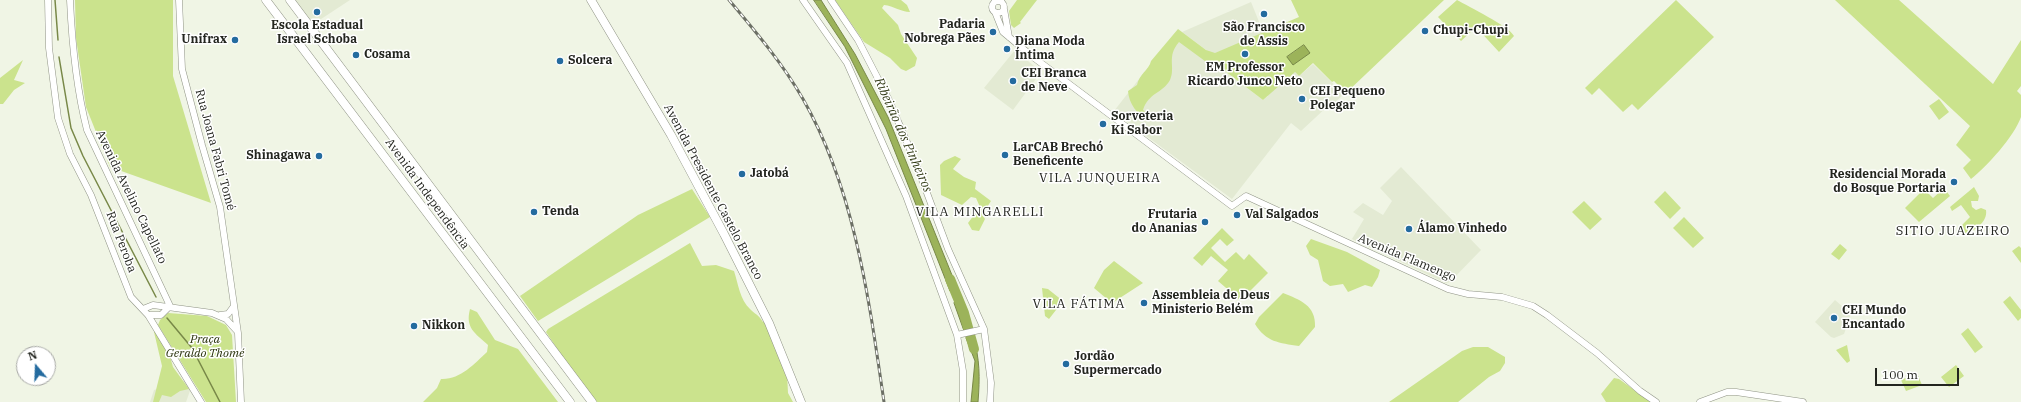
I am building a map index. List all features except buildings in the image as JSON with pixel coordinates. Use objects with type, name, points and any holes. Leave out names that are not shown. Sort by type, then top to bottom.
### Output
[{"type":"main road","name":"Avenida Independência","points":[[266,0],[570,402]]},
{"type":"main road","name":"Avenida Independência","points":[[290,0],[592,402]]},
{"type":"main road","name":"Avenida Presidente Castelo Branco","points":[[591,0],[671,135],[724,234],[769,323],[801,402]]},
{"type":"street","name":"Rua Peroba","points":[[48,0],[49,48],[58,118],[70,154],[92,195],[131,297],[143,309]]},
{"type":"street","name":"Avenida Avelino Capellato","points":[[70,0],[72,45],[82,111],[87,130],[170,306]]},
{"type":"street","name":"Rua Joana Fabri Tomé","points":[[180,0],[182,68],[202,144],[218,195],[238,332],[241,402]]},
{"type":"street","points":[[803,0],[839,50],[865,101],[906,196],[960,334],[963,371],[963,402]]},
{"type":"street","points":[[832,0],[858,40],[888,98],[915,161],[948,249],[984,329],[991,383],[990,402]]},
{"type":"street","points":[[1000,0],[1003,3],[1009,37],[1001,27],[992,3],[996,1],[1000,0]]},
{"type":"street","points":[[996,12],[999,13],[1004,9]]},
{"type":"street","name":"Avenida Flamengo","points":[[1009,37],[1141,140],[1232,206],[1246,196],[1448,289],[1468,294],[1502,297],[1533,306],[1597,353],[1640,391],[1656,402]]},
{"type":"street","points":[[201,402],[143,309],[153,305],[170,306],[220,315],[228,314],[234,306]]},
{"type":"street","points":[[148,315],[161,315],[170,306]]},
{"type":"street","points":[[220,315],[234,326],[238,332]]},
{"type":"street","points":[[960,334],[976,329],[984,329]]},
{"type":"street","points":[[1700,402],[1727,392],[1803,402]]},
{"type":"shaded area","name":"Escola Estadual Israel Schoba","points":[[295,0],[350,0],[312,25]]},
{"type":"shaded area","points":[[814,0],[821,0],[855,54],[888,117],[958,290],[950,291],[886,129],[845,47]]},
{"type":"shaded area","points":[[1251,2],[1264,34],[1259,37],[1299,76],[1313,64],[1344,94],[1331,106],[1329,105],[1301,131],[1291,123],[1232,199],[1114,111],[1175,33],[1263,100],[1268,96],[1182,32]]},
{"type":"shaded area","points":[[1304,45],[1310,53],[1293,65],[1287,57]]},
{"type":"shaded area","name":"CEI Branca de Neve","points":[[1015,50],[1041,72],[1013,110],[984,88]]},
{"type":"shaded area","name":"Álamo Vinhedo","points":[[1401,167],[1481,250],[1450,282],[1446,283],[1352,239],[1364,219],[1353,212],[1363,203],[1383,215],[1392,201],[1380,188]]},
{"type":"shaded area","name":"CEI Mundo Encantado","points":[[1835,300],[1851,314],[1844,334],[1834,338],[1815,322]]},
{"type":"shaded area","points":[[962,302],[972,328],[964,331],[954,303]]},
{"type":"shaded area","points":[[973,335],[979,368],[978,402],[971,402],[975,361],[966,338]]},
{"type":"shaded area","points":[[185,380],[191,388],[186,402],[150,402],[154,390]]},
{"type":"green space","points":[[75,0],[173,0],[173,76],[211,203],[110,167],[86,107],[76,38]]},
{"type":"green space","points":[[835,0],[901,0],[907,5],[910,12],[884,5],[882,8],[898,25],[901,34],[917,58],[915,66],[906,71],[901,69],[890,58],[864,42]]},
{"type":"green space","points":[[1017,0],[1037,0],[1020,22],[1021,23],[1014,28],[1011,25],[1009,11]]},
{"type":"green space","points":[[1291,0],[1444,0],[1346,93],[1334,81],[1332,82],[1313,63],[1299,76],[1295,72],[1263,100],[1217,65],[1209,64],[1179,42],[1173,52],[1172,75],[1170,80],[1167,85],[1152,96],[1143,110],[1151,117],[1148,121],[1134,108],[1128,91],[1137,85],[1151,61],[1178,29],[1206,50],[1215,53],[1299,17]]},
{"type":"green space","points":[[1457,0],[1505,27],[1514,36],[1499,52],[1476,27],[1461,41],[1438,17]]},
{"type":"green space","points":[[1676,0],[1714,37],[1638,110],[1632,104],[1623,112],[1599,88],[1592,95],[1585,88]]},
{"type":"green space","points":[[1835,0],[1899,0],[1993,84],[2021,40],[2021,86],[2017,91],[2021,95],[2021,117],[1999,151],[1985,167],[1971,179],[1963,168],[1971,160],[1956,145],[1970,126]]},
{"type":"green space","points":[[23,60],[14,80],[25,83],[14,90],[3,104],[0,104],[0,78]]},
{"type":"green space","points":[[1939,99],[1949,112],[1939,120],[1929,106]]},
{"type":"green space","points":[[955,156],[961,159],[953,169],[964,177],[976,182],[975,189],[991,201],[982,215],[985,219],[979,231],[972,230],[968,223],[980,207],[976,198],[971,197],[962,205],[941,195],[940,165],[944,161]]},
{"type":"green space","points":[[1974,187],[1979,196],[1978,201],[1971,201],[1972,207],[1976,210],[1981,208],[1986,210],[1985,219],[1976,229],[1963,234],[1960,227],[1970,217],[1961,205],[1952,211],[1950,207]]},
{"type":"green space","points":[[1944,188],[1950,196],[1919,222],[1905,208],[1924,189],[1933,198]]},
{"type":"green space","points":[[692,189],[710,217],[538,321],[520,296],[638,215]]},
{"type":"green space","points":[[1665,191],[1681,208],[1670,219],[1654,202]]},
{"type":"green space","points":[[1584,201],[1602,219],[1590,230],[1572,212]]},
{"type":"green space","points":[[1684,217],[1704,238],[1693,248],[1673,228]]},
{"type":"green space","points":[[1222,228],[1234,240],[1227,246],[1220,239],[1211,248],[1225,262],[1236,252],[1244,260],[1249,254],[1268,273],[1240,300],[1218,281],[1228,270],[1211,256],[1202,266],[1193,258]]},
{"type":"green space","points":[[1311,239],[1347,252],[1380,270],[1372,287],[1365,285],[1348,292],[1343,284],[1330,286],[1323,281],[1318,260],[1310,255],[1306,246]]},
{"type":"green space","points":[[690,243],[702,266],[716,265],[734,271],[744,301],[763,322],[766,322],[787,373],[788,393],[793,402],[597,402],[570,368],[546,332],[548,329]]},
{"type":"green space","points":[[1840,244],[1847,250],[1839,260],[1831,254]]},
{"type":"green space","points":[[2019,246],[2021,248],[2021,263],[2012,251]]},
{"type":"green space","points":[[1114,261],[1143,283],[1109,305],[1107,299],[1094,288],[1104,270]]},
{"type":"green space","points":[[1042,288],[1048,289],[1063,301],[1049,319],[1045,316]]},
{"type":"green space","points":[[1283,293],[1306,304],[1313,313],[1315,327],[1299,346],[1274,341],[1268,338],[1255,324],[1259,317]]},
{"type":"green space","points":[[2010,296],[2021,310],[2021,318],[2018,321],[2003,302]]},
{"type":"green space","points":[[470,309],[477,312],[495,340],[518,349],[558,402],[423,402],[437,388],[441,379],[448,379],[460,374],[472,366],[487,352],[488,345],[472,330],[470,326]]},
{"type":"green space","name":"Praça Geraldo Thomé","points":[[168,313],[207,316],[226,325],[232,335],[236,402],[206,402],[158,325],[160,320]]},
{"type":"green space","points":[[1968,328],[1983,347],[1975,353],[1961,334]]},
{"type":"green space","points":[[156,330],[169,353],[173,367],[189,389],[180,391],[171,397],[162,395],[159,402],[153,402],[162,366],[154,332]]},
{"type":"green space","points":[[1847,345],[1850,361],[1847,363],[1836,350]]},
{"type":"green space","points":[[1473,347],[1488,347],[1505,357],[1505,363],[1500,371],[1489,377],[1458,402],[1389,402],[1462,351]]},
{"type":"green space","points":[[1956,365],[1964,376],[1949,387],[1941,377]]},
{"type":"green space","points":[[1917,373],[1922,385],[1906,391],[1901,380]]},
{"type":"green space","points":[[1614,378],[1619,379],[1651,402],[1606,402],[1601,394]]},
{"type":"waterway","points":[[55,0],[58,40]]},
{"type":"waterway","points":[[59,57],[71,128],[83,156],[156,297]]},
{"type":"waterway","name":"Ribeirão dos Pinheiros","points":[[950,279],[964,313],[974,349]]},
{"type":"waterway","points":[[167,318],[192,348],[220,402]]},
{"type":"railway","points":[[729,0],[769,48],[787,73],[803,99],[821,134],[835,170],[848,208],[857,246],[872,324],[884,402]]},
{"type":"place","name":"Escola Estadual Israel Schoba","points":[[317,12]]},
{"type":"place","name":"São Francisco de Assis","points":[[1264,14]]},
{"type":"place","name":"Chupi-Chupi","points":[[1425,31]]},
{"type":"place","name":"Padaria Nobrega Pães","points":[[993,32]]},
{"type":"place","name":"Unifrax","points":[[235,40]]},
{"type":"place","name":"Diana Moda Íntima","points":[[1007,49]]},
{"type":"place","name":"EM Professor Ricardo Junco Neto","points":[[1245,54]]},
{"type":"place","name":"Cosama","points":[[356,55]]},
{"type":"place","name":"Solcera","points":[[560,61]]},
{"type":"place","name":"CEI Branca de Neve","points":[[1013,81]]},
{"type":"place","name":"CEI Pequeno Polegar","points":[[1302,99]]},
{"type":"place","name":"Sorveteria Ki Sabor","points":[[1103,124]]},
{"type":"place","name":"LarCAB Brechó Beneficente","points":[[1005,155]]},
{"type":"place","name":"Shinagawa","points":[[319,156]]},
{"type":"place","name":"Jatobá","points":[[742,174]]},
{"type":"place","name":"Residencial Morada do Bosque Portaria","points":[[1954,182]]},
{"type":"place","name":"Tenda","points":[[534,212]]},
{"type":"place","name":"Val Salgados","points":[[1237,215]]},
{"type":"place","name":"Frutaria do Ananias","points":[[1205,222]]},
{"type":"place","name":"Álamo Vinhedo","points":[[1409,229]]},
{"type":"place","name":"Assembleia de Deus Ministerio Belém","points":[[1144,303]]},
{"type":"place","name":"CEI Mundo Encantado","points":[[1834,318]]},
{"type":"place","name":"Nikkon","points":[[414,326]]},
{"type":"place","name":"Jordão Supermercado","points":[[1066,364]]},
{"type":"district","name":"VILA JUNQUEIRA","points":[[1100,178]]},
{"type":"district","name":"VILA MINGARELLI","points":[[980,212]]},
{"type":"district","name":"SITIO JUAZEIRO","points":[[1953,231]]},
{"type":"district","name":"VILA FÁTIMA","points":[[1079,304]]}]
